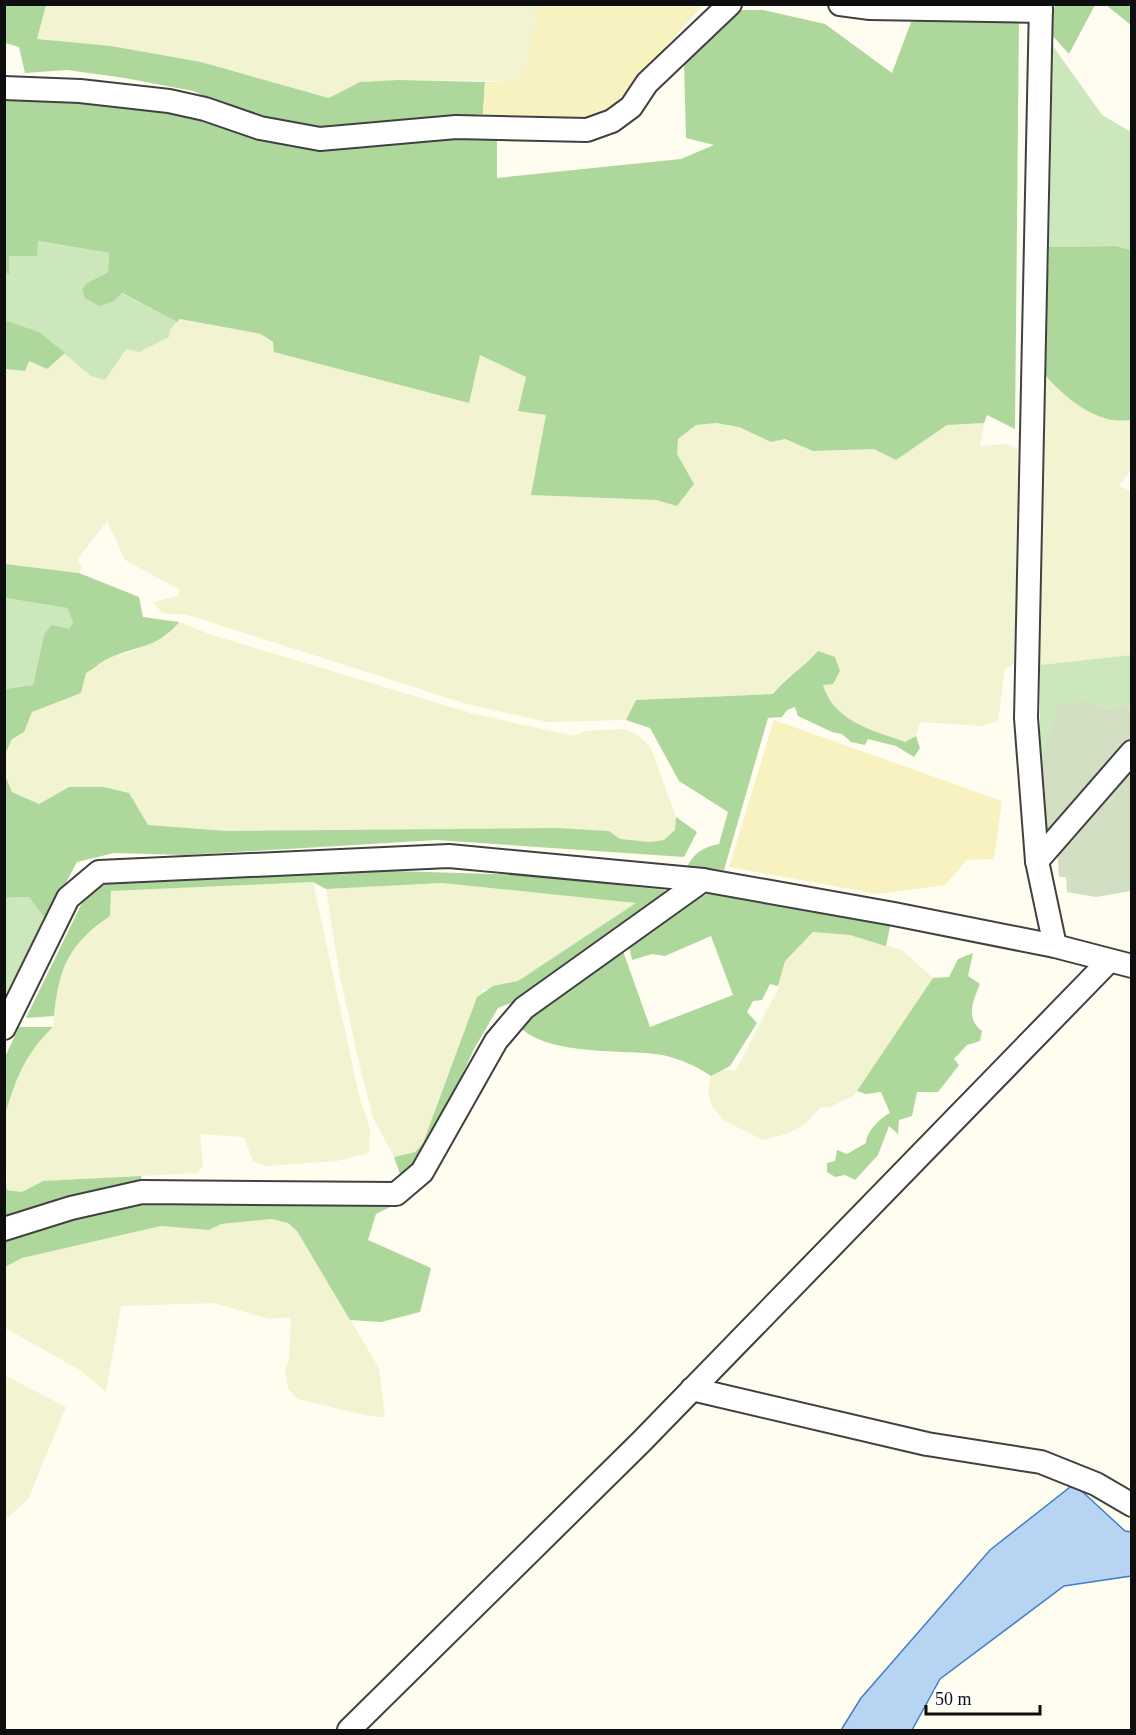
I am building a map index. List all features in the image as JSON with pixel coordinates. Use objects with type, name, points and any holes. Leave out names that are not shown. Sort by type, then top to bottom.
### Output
[{"type":"street","points":[[4,88],[80,90],[169,101],[205,109],[260,128],[320,139],[456,127],[587,130],[612,121],[631,107],[647,82],[730,4]]},
{"type":"street","points":[[840,4],[870,8],[1041,8],[1026,718],[1037,861],[1056,946]]},
{"type":"street","points":[[1037,861],[1131,752]]},
{"type":"street","points":[[4,1028],[68,898],[99,872],[449,856],[703,880],[1056,946],[1131,966]]},
{"type":"street","points":[[4,1229],[71,1208],[142,1192],[396,1194],[422,1173],[496,1041],[524,1008],[703,880]]},
{"type":"street","points":[[349,1731],[692,1389],[1109,961]]},
{"type":"street","points":[[692,1389],[927,1444],[1041,1462],[1095,1484],[1131,1505]]},
{"type":"green space","points":[[6,5],[46,5],[37,39],[111,46],[201,62],[329,98],[360,82],[398,80],[485,82],[483,114],[316,130],[244,113],[193,91],[67,70],[25,73],[19,47],[5,43]]},
{"type":"green space","points":[[46,5],[538,5],[526,68],[516,81],[360,82],[330,98],[201,62],[111,46],[37,39]]},
{"type":"green space","points":[[1056,5],[1095,5],[1069,54],[1051,34],[1051,14]]},
{"type":"green space","points":[[1106,5],[1131,7],[1131,25]]},
{"type":"green space","points":[[736,10],[763,10],[825,24],[892,73],[911,22],[931,14],[1019,16],[1015,429],[987,415],[984,423],[947,425],[896,460],[874,449],[813,451],[785,439],[771,442],[739,427],[716,423],[696,425],[678,439],[677,454],[694,484],[677,506],[656,500],[531,495],[546,415],[518,411],[526,377],[480,355],[469,403],[274,352],[273,342],[261,334],[180,319],[177,322],[122,293],[114,301],[99,306],[85,298],[82,289],[87,283],[108,272],[109,253],[38,241],[37,256],[9,256],[9,274],[5,272],[4,94],[80,96],[199,116],[248,132],[497,132],[497,178],[681,159],[714,145],[686,138],[684,62]]},
{"type":"green space","points":[[1053,46],[1102,115],[1131,132],[1132,250],[1116,246],[1049,247]]},
{"type":"green space","points":[[37,241],[109,253],[108,272],[87,283],[82,289],[121,293],[177,322],[170,329],[169,337],[139,352],[126,349],[105,380],[91,376],[39,332],[5,320],[5,272],[9,273],[8,256]]},
{"type":"green space","points":[[1116,246],[1131,250],[1131,420],[1119,421],[1106,419],[1083,408],[1072,401],[1044,374],[1049,247]]},
{"type":"green space","points":[[179,319],[261,334],[273,342],[469,403],[480,355],[526,377],[518,411],[546,415],[532,495],[656,500],[677,506],[694,484],[677,454],[678,439],[695,425],[716,423],[739,427],[771,442],[784,439],[813,451],[874,449],[896,460],[947,425],[984,423],[980,446],[1006,444],[1018,449],[1016,579],[1022,660],[1005,669],[998,721],[982,726],[920,722],[916,736],[905,743],[847,720],[826,696],[823,685],[804,668],[784,680],[773,694],[636,700],[626,720],[547,722],[467,704],[188,615],[162,613],[153,602],[178,596],[180,590],[125,560],[107,521],[77,560],[82,568],[79,573],[5,564],[5,369],[24,371],[28,361],[47,369],[65,353],[91,376],[126,349],[139,352]]},
{"type":"green space","points":[[5,320],[39,332],[65,353],[47,369],[29,361],[25,371],[5,369]]},
{"type":"green space","points":[[1044,374],[1058,390],[1120,422],[1131,420],[1131,470],[1119,486],[1131,491],[1132,655],[1040,665],[1034,632]]},
{"type":"green space","points":[[5,564],[79,573],[139,597],[143,617],[179,622],[157,641],[110,657],[86,673],[81,693],[32,712],[24,732],[12,739],[5,754],[5,689],[33,685],[44,635],[52,625],[69,629],[73,622],[67,608],[5,598]]},
{"type":"green space","points":[[5,598],[67,608],[73,622],[69,629],[44,635],[33,685],[5,689]]},
{"type":"green space","points":[[179,622],[209,634],[470,713],[574,736],[584,731],[624,729],[636,734],[650,746],[676,817],[675,830],[664,840],[651,842],[620,839],[609,831],[227,831],[148,825],[129,793],[69,787],[39,804],[12,792],[5,772],[5,754],[12,739],[24,732],[32,712],[81,693],[86,673],[113,656],[131,652],[167,636]]},
{"type":"green space","points":[[818,651],[835,657],[840,671],[833,684],[823,685],[828,698],[836,708],[856,723],[905,742],[916,736],[920,748],[914,757],[896,746],[868,739],[865,745],[851,742],[842,734],[832,732],[798,716],[795,707],[787,710],[782,717],[768,718],[724,870],[687,867],[700,851],[719,844],[728,812],[679,781],[650,728],[626,720],[636,700],[773,694]]},
{"type":"green space","points":[[1131,655],[1131,713],[1126,703],[1108,709],[1085,700],[1040,769],[1040,665]]},
{"type":"green space","points":[[1085,700],[1108,709],[1126,703],[1131,713],[1131,743],[1044,838],[1040,769],[1058,706]]},
{"type":"green space","points":[[1131,761],[1131,891],[1096,897],[1067,892],[1066,877],[1059,877],[1057,849]]},
{"type":"green space","points":[[4,772],[12,792],[39,804],[69,787],[104,787],[129,793],[148,825],[227,831],[556,828],[609,831],[620,839],[651,842],[664,840],[675,830],[676,817],[697,832],[684,857],[437,840],[186,855],[114,853],[77,862],[46,920],[29,897],[5,898]]},
{"type":"green space","points":[[326,869],[527,875],[664,890],[669,899],[526,997],[498,1008],[474,1049],[426,1155],[401,1177],[394,1157],[415,1152],[423,1143],[477,997],[493,986],[518,981],[636,903],[442,883],[326,889],[313,882],[111,891],[110,916],[85,937],[68,958],[59,984],[54,1016],[26,1018],[81,905],[97,887],[110,881]]},
{"type":"green space","points":[[313,882],[359,1096],[370,1129],[369,1153],[337,1161],[266,1166],[253,1162],[244,1137],[200,1134],[203,1166],[197,1173],[43,1181],[22,1192],[7,1190],[4,1114],[18,1070],[37,1042],[53,1027],[57,987],[66,964],[77,943],[110,916],[111,891]]},
{"type":"green space","points":[[442,883],[637,903],[518,981],[483,990],[477,997],[423,1143],[415,1152],[394,1157],[373,1117],[360,1067],[340,977],[326,889]]},
{"type":"green space","points":[[711,893],[781,902],[891,922],[886,946],[850,935],[813,932],[785,961],[778,986],[770,984],[762,1000],[753,1001],[747,1012],[757,1023],[730,1066],[711,1076],[685,1062],[664,1055],[583,1049],[545,1042],[530,1035],[518,1025],[623,951],[650,1027],[733,995],[711,936],[665,956],[652,954],[632,960],[628,941],[693,899]]},
{"type":"green space","points":[[29,897],[46,920],[5,1000],[5,898]]},
{"type":"green space","points":[[813,932],[850,935],[902,950],[933,978],[867,1079],[853,1096],[830,1107],[820,1108],[804,1125],[786,1134],[763,1140],[725,1121],[712,1107],[708,1090],[711,1076],[721,1070],[736,1070],[777,991],[785,961]]},
{"type":"green space","points":[[973,953],[968,976],[980,984],[972,1015],[982,1031],[980,1041],[967,1045],[954,1059],[959,1065],[938,1092],[917,1092],[912,1116],[899,1120],[898,1134],[889,1126],[878,1155],[855,1180],[845,1175],[835,1177],[827,1172],[827,1163],[835,1161],[837,1150],[847,1154],[866,1143],[868,1134],[874,1126],[890,1113],[881,1092],[866,1094],[857,1091],[933,978],[949,977],[958,959]]},
{"type":"green space","points":[[19,1027],[53,1027],[28,1057],[13,1089],[5,1114],[5,1057]]},
{"type":"green space","points":[[4,1168],[7,1190],[22,1192],[43,1181],[141,1176],[143,1185],[5,1229]]},
{"type":"green space","points":[[139,1199],[385,1199],[390,1207],[376,1214],[368,1240],[431,1268],[420,1312],[381,1322],[350,1320],[297,1231],[288,1223],[272,1219],[221,1224],[209,1230],[161,1226],[22,1258],[5,1267],[5,1236]]},
{"type":"green space","points":[[272,1219],[288,1223],[297,1231],[379,1368],[385,1417],[369,1416],[298,1399],[288,1389],[285,1371],[289,1360],[291,1317],[269,1319],[215,1303],[121,1306],[106,1392],[80,1370],[5,1328],[5,1267],[22,1258],[161,1226],[209,1230],[221,1224]]},
{"type":"green space","points":[[4,1375],[66,1407],[28,1499],[5,1520]]},
{"type":"sand","points":[[538,5],[703,5],[610,109],[580,121],[483,114],[485,82],[516,81],[526,68]]},
{"type":"sand","points":[[774,720],[1002,801],[994,859],[967,860],[945,885],[878,894],[729,867]]},
{"type":"water","points":[[1074,1484],[1125,1531],[1131,1532],[1131,1576],[1064,1586],[940,1679],[912,1730],[841,1730],[861,1698],[990,1550]]}]
